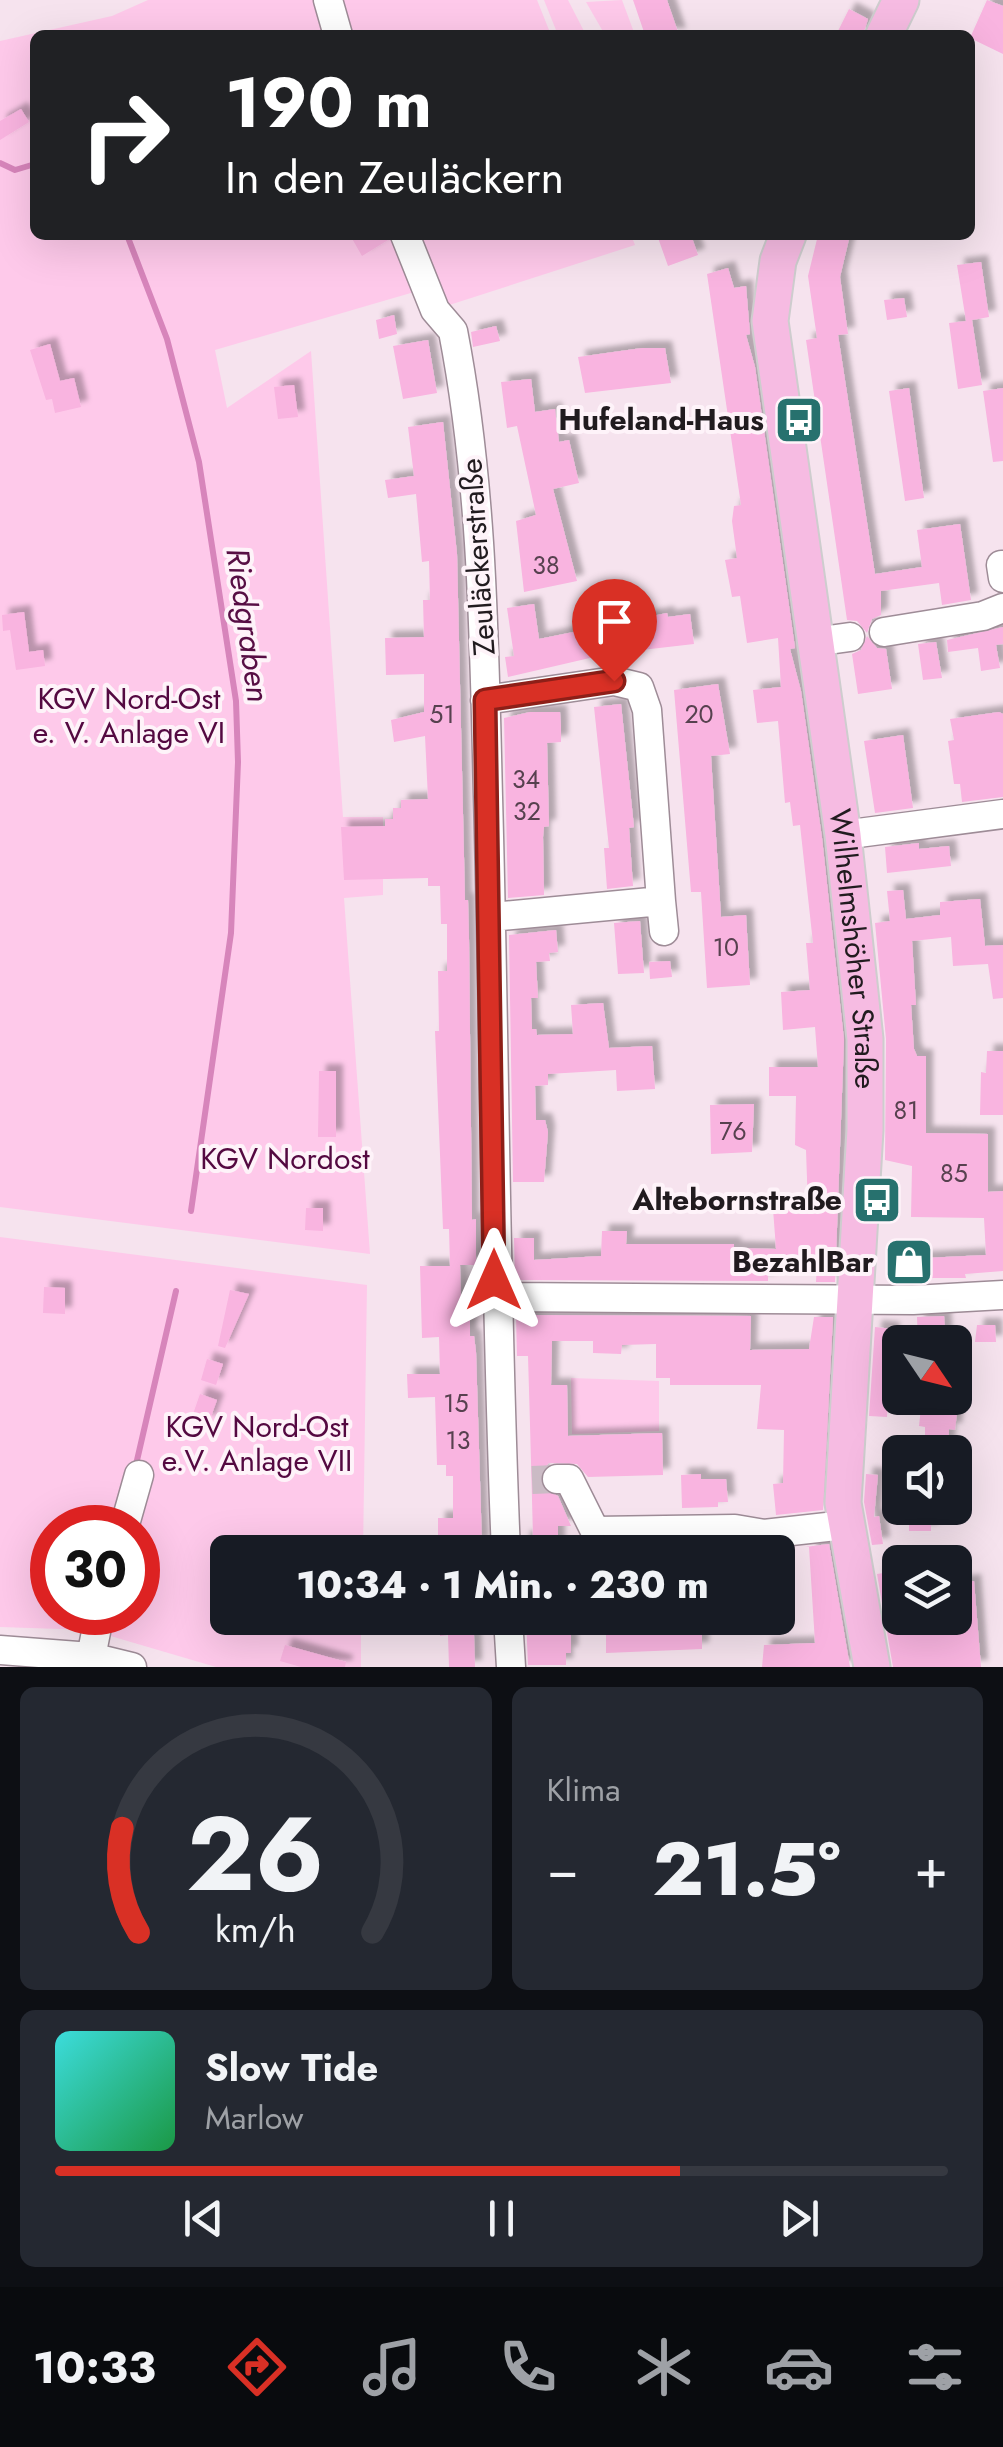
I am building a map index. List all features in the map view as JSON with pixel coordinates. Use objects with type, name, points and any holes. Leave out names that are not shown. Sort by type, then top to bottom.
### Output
[{"type":"main road","points":[[886,30],[901,0]]},
{"type":"main road","name":"Wilhelmshöher Straße","points":[[786,240],[778,261],[770,321],[843,835],[865,1039],[856,1298],[843,1478],[845,1525],[872,1667]]},
{"type":"street","points":[[328,0],[337,30]]},
{"type":"street","name":"Zeuläckerstraße","points":[[407,240],[435,310],[453,331],[481,536],[492,916],[495,1297],[505,1535]]},
{"type":"street","points":[[884,632],[982,616],[1003,608]]},
{"type":"street","points":[[814,642],[850,637]]},
{"type":"street","points":[[485,700],[614,681],[639,686],[646,710],[664,932]]},
{"type":"street","points":[[843,835],[1003,814]]},
{"type":"street","points":[[492,916],[661,901]]},
{"type":"street","points":[[495,1297],[856,1298],[1003,1294]]},
{"type":"street","points":[[131,1505],[139,1475]]},
{"type":"street","points":[[503,1481],[569,1479],[596,1531],[735,1529],[764,1534],[845,1525]]},
{"type":"street","points":[[91,1657],[95,1635]]},
{"type":"street","points":[[509,1635],[510,1667]]},
{"type":"street","points":[[0,1650],[91,1657],[132,1667]]},
{"type":"green space","name":"KGV Nord-Ost e. V. Anlage VI","points":[[148,0],[313,0],[323,30],[49,30],[112,16]]},
{"type":"green space","points":[[339,0],[537,0],[549,30],[347,30]]},
{"type":"green space","points":[[544,0],[568,0],[583,30],[556,30]]},
{"type":"green space","points":[[622,0],[633,30],[602,30],[586,2]]},
{"type":"green space","name":"KGV Nord-Ost e. V. Anlage VI","points":[[30,34],[30,240],[402,240],[421,290],[215,350],[227,408],[311,351],[343,817],[383,817],[383,895],[344,898],[370,1254],[0,1207],[0,41]]},
{"type":"green space","points":[[414,240],[633,240],[635,245],[440,308]]},
{"type":"green space","name":"KGV Nord-Ost e.V. Anlage VII","points":[[0,1237],[367,1285],[363,1535],[210,1535],[210,1635],[361,1635],[361,1667],[216,1667],[107,1635],[160,1635],[160,1505],[30,1505],[30,1628],[0,1627]]},
{"type":"green space","points":[[571,1378],[659,1381],[659,1431],[572,1434]]},
{"type":"building","points":[[633,0],[667,0],[677,30],[643,30]]},
{"type":"building","points":[[987,0],[1003,6],[1003,54],[975,40],[974,30]]},
{"type":"building","points":[[849,9],[868,19],[865,30],[838,30]]},
{"type":"building","points":[[21,109],[29,122],[0,140],[0,121]]},
{"type":"building","points":[[353,240],[388,240],[362,256]]},
{"type":"building","points":[[659,240],[693,240],[698,255],[668,266]]},
{"type":"building","points":[[817,240],[849,240],[840,277],[848,334],[838,335],[875,574],[922,567],[917,530],[960,524],[971,600],[942,605],[939,583],[881,591],[881,615],[872,619],[867,633],[857,621],[847,620],[806,340],[817,338],[808,276]]},
{"type":"building","points":[[981,262],[989,317],[972,320],[982,385],[958,389],[949,323],[966,321],[957,265]]},
{"type":"building","points":[[728,268],[734,288],[746,286],[750,334],[746,335],[755,367],[795,648],[790,649],[801,691],[822,838],[844,1040],[835,1282],[816,1282],[817,1264],[768,1264],[768,1281],[515,1280],[514,1238],[534,1238],[534,1260],[601,1256],[602,1231],[627,1231],[626,1244],[734,1244],[734,1248],[776,1249],[773,1209],[808,1208],[806,1150],[795,1145],[796,1096],[769,1096],[769,1067],[818,1067],[815,1027],[783,1030],[781,992],[810,990],[806,943],[813,943],[800,825],[793,826],[790,802],[785,803],[778,721],[757,723],[753,690],[781,687],[778,638],[747,643],[740,596],[732,597],[725,560],[737,558],[732,521],[734,506],[741,505],[707,274]]},
{"type":"building","points":[[904,298],[907,317],[887,320],[884,300]]},
{"type":"building","points":[[394,315],[397,334],[379,339],[376,320]]},
{"type":"building","points":[[496,326],[500,341],[473,347],[471,332]]},
{"type":"building","points":[[428,340],[437,393],[403,399],[393,346]]},
{"type":"building","points":[[50,344],[60,381],[74,378],[81,407],[55,413],[52,399],[46,400],[30,350]]},
{"type":"building","points":[[665,348],[671,383],[585,393],[578,357]]},
{"type":"building","points":[[531,379],[535,412],[555,409],[559,442],[569,440],[579,483],[553,489],[577,581],[524,592],[516,521],[536,515],[517,426],[507,428],[501,382]]},
{"type":"building","points":[[294,385],[298,417],[278,419],[274,387]]},
{"type":"building","points":[[909,388],[924,498],[905,501],[889,391]]},
{"type":"building","points":[[1003,388],[1003,461],[993,462],[983,391]]},
{"type":"building","points":[[443,422],[457,554],[469,939],[472,1220],[476,1219],[476,1265],[460,1265],[461,1303],[466,1303],[470,1312],[470,1336],[474,1336],[476,1352],[482,1535],[438,1535],[438,1518],[453,1518],[453,1476],[446,1476],[446,1465],[437,1465],[435,1397],[408,1398],[407,1374],[440,1374],[439,1337],[422,1338],[420,1266],[450,1266],[449,1229],[443,1229],[435,1031],[439,1031],[438,971],[447,971],[447,924],[441,924],[440,886],[428,886],[428,878],[344,880],[341,827],[385,826],[385,819],[393,819],[393,808],[401,808],[401,800],[428,799],[425,736],[394,742],[391,720],[424,712],[424,674],[386,675],[385,638],[424,637],[423,600],[430,600],[429,561],[422,562],[416,494],[388,498],[385,480],[414,476],[408,427]]},
{"type":"building","points":[[534,604],[539,639],[667,613],[668,617],[690,614],[694,644],[607,654],[508,677],[505,657],[514,656],[507,608]]},
{"type":"building","points":[[24,612],[29,652],[43,650],[45,666],[16,670],[10,630],[3,631],[2,615]]},
{"type":"building","points":[[1003,627],[1003,644],[996,645],[1000,668],[981,671],[978,648],[948,652],[947,640]]},
{"type":"building","points":[[867,636],[877,648],[886,649],[892,689],[858,694],[852,654],[861,650]]},
{"type":"building","points":[[936,642],[942,678],[923,680],[918,644]]},
{"type":"building","points":[[718,684],[730,754],[711,756],[721,917],[746,915],[750,985],[707,988],[701,892],[691,892],[674,690]]},
{"type":"building","points":[[621,704],[634,827],[629,828],[633,886],[607,889],[604,848],[609,848],[594,707]]},
{"type":"building","points":[[530,712],[560,712],[561,742],[547,743],[549,826],[544,827],[543,837],[544,895],[508,898],[504,718]]},
{"type":"building","points":[[1003,714],[1003,797],[962,802],[960,784],[954,784],[948,741],[954,740],[950,719]]},
{"type":"building","points":[[903,735],[913,808],[875,813],[864,741]]},
{"type":"building","points":[[919,843],[919,849],[949,846],[951,866],[887,873],[885,847]]},
{"type":"building","points":[[903,890],[906,919],[940,915],[940,902],[980,899],[985,946],[1003,945],[1003,998],[993,999],[988,964],[953,966],[951,937],[912,941],[916,1005],[911,1005],[914,1049],[917,1056],[926,1056],[926,1133],[988,1134],[988,1192],[1003,1191],[1003,1271],[965,1274],[966,1278],[904,1278],[904,1259],[986,1255],[984,1218],[911,1217],[912,1166],[885,1160],[886,1039],[875,923],[890,921],[887,891]]},
{"type":"building","points":[[640,921],[644,973],[618,974],[614,923]]},
{"type":"building","points":[[556,930],[558,952],[549,953],[550,961],[536,962],[538,998],[531,998],[532,1029],[536,1029],[537,1035],[573,1034],[571,1005],[603,1003],[609,1048],[652,1046],[655,1089],[617,1091],[616,1070],[548,1074],[548,1085],[535,1086],[536,1120],[545,1120],[548,1132],[544,1182],[513,1182],[509,935]]},
{"type":"building","points":[[670,961],[672,977],[650,979],[649,962]]},
{"type":"building","points":[[987,1051],[1003,1051],[1003,1115],[980,1115],[981,1072],[986,1073]]},
{"type":"building","points":[[319,1071],[336,1071],[336,1137],[318,1137]]},
{"type":"building","points":[[754,1104],[752,1152],[711,1154],[710,1105]]},
{"type":"building","points":[[306,1208],[323,1208],[323,1231],[305,1230]]},
{"type":"building","points":[[44,1287],[65,1288],[65,1314],[43,1313]]},
{"type":"building","points":[[230,1290],[249,1294],[225,1348],[218,1346]]},
{"type":"building","points":[[516,1315],[751,1316],[750,1350],[809,1349],[814,1317],[833,1317],[823,1510],[776,1515],[773,1484],[783,1483],[784,1430],[757,1429],[761,1385],[670,1385],[670,1378],[656,1378],[656,1344],[622,1345],[621,1354],[593,1353],[593,1341],[552,1341],[551,1385],[567,1385],[568,1436],[662,1433],[663,1475],[588,1477],[577,1464],[549,1463],[541,1471],[541,1487],[558,1496],[571,1526],[558,1526],[558,1535],[533,1535],[528,1356],[517,1356]]},
{"type":"building","points":[[944,1316],[945,1325],[917,1325],[917,1317]]},
{"type":"building","points":[[977,1325],[995,1325],[996,1342],[975,1342]]},
{"type":"building","points":[[875,1327],[882,1328],[882,1415],[887,1415],[869,1416]]},
{"type":"building","points":[[207,1359],[223,1364],[216,1385],[201,1380]]},
{"type":"building","points":[[200,1394],[217,1400],[209,1422],[192,1417]]},
{"type":"building","points":[[920,1415],[957,1415],[955,1430],[949,1429],[949,1435],[925,1435],[925,1427],[919,1426]]},
{"type":"building","points":[[701,1474],[701,1479],[726,1479],[728,1502],[718,1502],[718,1507],[682,1508],[681,1475]]},
{"type":"building","points":[[866,1474],[878,1475],[874,1517],[879,1516],[883,1544],[872,1545],[864,1502]]},
{"type":"building","points":[[909,1525],[931,1525],[931,1531],[909,1531]]},
{"type":"building","points":[[829,1544],[850,1667],[762,1667],[764,1645],[815,1643],[809,1547],[805,1547]]},
{"type":"building","points":[[882,1573],[882,1603],[877,1574]]},
{"type":"building","points":[[974,1581],[981,1667],[893,1667],[887,1635],[972,1635]]},
{"type":"building","points":[[448,1635],[474,1635],[475,1667],[449,1667]]},
{"type":"building","points":[[527,1635],[571,1635],[566,1665],[528,1665]]},
{"type":"building","points":[[606,1635],[702,1635],[702,1649],[606,1653]]},
{"type":"building","points":[[285,1645],[346,1662],[345,1667],[301,1667],[280,1661]]},
{"type":"waterway","name":"Riedgraben","points":[[0,163],[15,170],[30,166]]},
{"type":"waterway","name":"Riedgraben","points":[[129,240],[167,339],[199,462],[236,701],[238,762],[231,933],[191,1211]]},
{"type":"waterway","name":"Riedgraben","points":[[135,1469],[176,1291]]},
{"type":"tunnel","points":[[532,1480],[557,1479]]},
{"type":"place","name":"Hufeland-Haus","points":[[799,420]]},
{"type":"place","name":"Altebornstraße","points":[[877,1200]]},
{"type":"place","name":"BezahlBar","points":[[909,1262]]},
{"type":"route","points":[[494,1280],[492,916],[485,700],[614,681]]},
{"type":"park label","name":"KGV Nordost","points":[[285,1159]]}]
